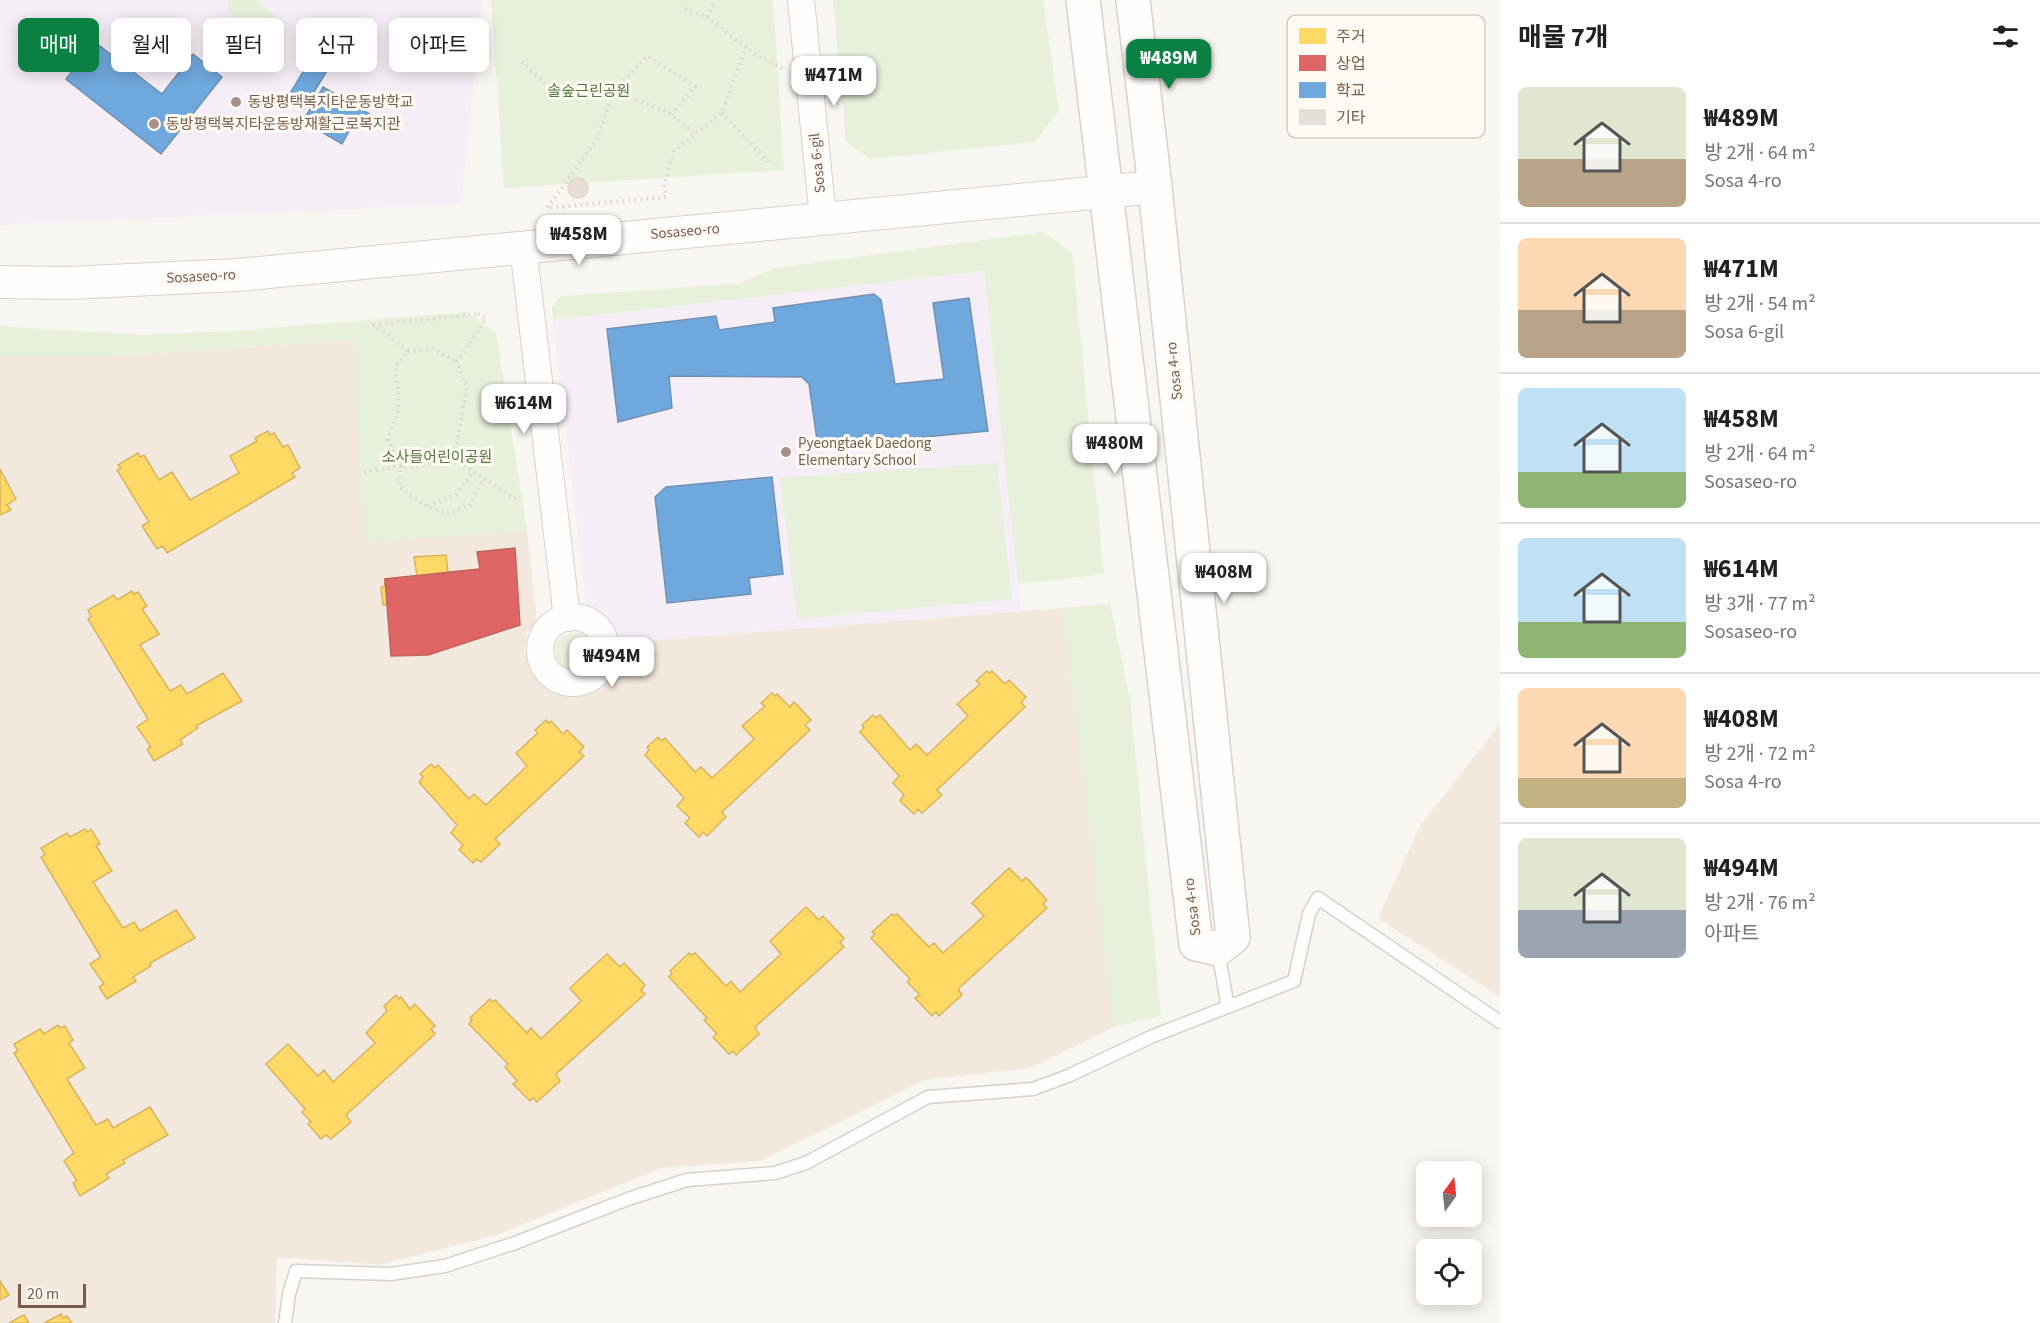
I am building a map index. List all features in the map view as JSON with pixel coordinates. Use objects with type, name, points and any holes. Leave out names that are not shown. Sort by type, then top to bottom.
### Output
[{"type":"main road","name":"Sosa 4-ro","points":[[1083,0],[1196,944],[1218,949],[1233,937],[1155,187],[1133,0]]},
{"type":"street","name":"Sosa 6-gil","points":[[801,0],[823,218]]},
{"type":"street","name":"Sosaseo-ro","points":[[0,282],[67,283],[238,275],[1155,187]]},
{"type":"street","points":[[523,246],[567,618]]},
{"type":"lane","points":[[285,1323],[289,1294],[296,1271],[391,1274],[445,1266],[515,1243],[628,1199],[687,1180],[775,1173],[806,1163],[928,1097],[1033,1089],[1068,1076],[1153,1036],[1294,981],[1309,914],[1318,898],[1500,1022]]},
{"type":"lane","points":[[1218,949],[1227,1002]]},
{"type":"path","points":[[707,17],[715,0]]},
{"type":"path","points":[[685,9],[707,17],[757,56],[784,69]]},
{"type":"path","points":[[672,115],[695,86],[647,56],[613,92],[598,138],[547,208],[666,197],[664,185],[674,151],[722,113],[746,47]]},
{"type":"path","points":[[522,62],[550,89],[613,92],[666,111],[696,134]]},
{"type":"path","points":[[722,113],[768,162]]},
{"type":"path","points":[[454,459],[467,387],[457,362],[433,349],[408,351],[374,325],[478,314],[486,319],[457,362]]},
{"type":"path","points":[[408,351],[396,366],[399,408],[388,439],[401,466],[399,486],[428,506],[447,514],[470,506],[483,478]]},
{"type":"path","points":[[364,472],[454,459],[517,500]]},
{"type":"path","points":[[428,506],[456,495],[473,472]]},
{"type":"shaded area","name":"동방평택복지타운동방학교","points":[[0,0],[482,0],[480,18],[389,18],[389,72],[475,72],[461,204],[0,225]]},
{"type":"shaded area","name":"Pyeongtaek Daedong Elementary School","points":[[984,271],[1021,611],[617,643],[611,623],[586,604],[553,320]]},
{"type":"shaded area","points":[[354,340],[365,542],[527,530],[537,622],[527,632],[525,651],[530,670],[551,692],[578,696],[605,685],[615,659],[617,643],[1063,608],[1114,1027],[1030,1068],[924,1080],[760,1161],[661,1168],[497,1235],[380,1265],[277,1257],[275,1323],[0,1323],[0,356],[109,356]]},
{"type":"shaded area","points":[[1500,724],[1500,997],[1378,918],[1420,826]]},
{"type":"green space","points":[[227,0],[256,0],[277,18],[233,18],[228,9]]},
{"type":"green space","name":"솔숲근린공원","points":[[491,0],[773,0],[784,170],[504,188]]},
{"type":"green space","points":[[833,0],[1043,0],[1059,110],[1035,142],[869,159],[846,141]]},
{"type":"green space","points":[[1043,232],[1072,253],[1104,574],[1018,584],[984,271],[553,320],[552,307],[561,296],[737,284],[775,268]]},
{"type":"green space","name":"소사들어린이공원","points":[[467,312],[496,333],[527,530],[365,542],[353,340],[109,356],[0,356],[0,326],[141,335],[233,331]]},
{"type":"green space","points":[[997,463],[1012,599],[797,619],[780,478]]},
{"type":"green space","points":[[1110,604],[1130,699],[1161,1016],[1114,1027],[1063,608]]},
{"type":"green space","points":[[573,633],[586,638],[591,651],[586,664],[573,669],[560,664],[555,651],[560,638]]},
{"type":"building: 주거","points":[[268,431],[270,435],[274,433],[283,447],[288,445],[300,468],[292,473],[295,477],[167,553],[163,546],[157,549],[142,526],[149,522],[117,470],[121,468],[118,465],[138,453],[140,457],[144,455],[159,480],[172,472],[190,500],[239,473],[230,456],[257,441],[255,438]]},
{"type":"building: 주거","points":[[0,469],[16,499],[7,505],[11,510],[0,515]]},
{"type":"building: 주거","points":[[446,555],[448,572],[480,569],[483,601],[389,610],[388,605],[383,605],[381,587],[385,586],[385,579],[417,576],[414,557]]},
{"type":"building: 주거","points":[[132,591],[134,594],[138,592],[147,606],[142,609],[159,634],[140,645],[170,691],[181,685],[187,694],[223,673],[242,701],[196,726],[198,728],[180,740],[183,744],[154,761],[147,749],[151,747],[137,727],[148,719],[88,619],[91,617],[88,610],[114,595],[117,600]]},
{"type":"building: 주거","points":[[987,671],[990,673],[992,671],[1005,684],[1009,680],[1026,697],[1021,702],[1025,707],[937,790],[942,795],[922,813],[918,809],[914,814],[900,801],[904,795],[893,783],[899,776],[860,732],[864,728],[862,725],[873,715],[876,718],[880,715],[910,750],[916,744],[927,755],[968,716],[957,704],[980,684],[976,681]]},
{"type":"building: 주거","points":[[772,693],[775,696],[777,694],[790,707],[794,702],[811,720],[805,725],[810,730],[722,812],[726,817],[707,836],[703,832],[699,837],[685,823],[690,818],[677,806],[684,798],[645,755],[649,750],[647,747],[658,737],[661,741],[665,738],[695,772],[701,767],[712,778],[754,739],[742,726],[765,706],[761,703]]},
{"type":"building: 주거","points":[[546,720],[549,723],[551,721],[563,734],[567,730],[584,747],[579,752],[584,756],[495,839],[500,844],[481,862],[477,859],[473,863],[459,850],[463,845],[451,833],[457,825],[419,782],[423,777],[420,774],[431,764],[435,768],[438,765],[469,799],[474,794],[486,805],[527,766],[516,753],[538,733],[535,730]]},
{"type":"building: 주거","points":[[85,829],[87,832],[91,829],[100,844],[96,846],[112,871],[93,882],[123,928],[134,922],[140,931],[176,910],[195,938],[150,963],[151,966],[133,977],[136,981],[107,999],[99,987],[104,984],[90,964],[101,957],[41,857],[45,855],[41,848],[67,833],[70,837]]},
{"type":"building: 주거","points":[[1009,868],[1022,881],[1026,877],[1047,900],[1043,904],[1047,908],[958,989],[962,995],[939,1016],[936,1012],[932,1016],[915,998],[920,995],[907,982],[910,979],[871,938],[875,934],[872,932],[892,914],[894,916],[897,914],[929,947],[934,943],[943,953],[984,916],[972,903]]},
{"type":"building: 주거","points":[[806,907],[819,920],[823,916],[844,938],[840,943],[844,947],[755,1027],[759,1034],[736,1055],[733,1051],[729,1054],[713,1037],[717,1034],[704,1020],[707,1018],[669,977],[672,973],[670,971],[689,953],[691,955],[695,953],[726,986],[731,981],[740,992],[781,954],[770,941]]},
{"type":"building: 주거","points":[[607,954],[620,967],[624,963],[645,985],[641,990],[645,994],[556,1074],[560,1081],[537,1102],[533,1098],[530,1101],[513,1084],[517,1081],[505,1067],[508,1064],[469,1024],[472,1020],[470,1018],[490,999],[492,1002],[495,1000],[527,1033],[531,1028],[541,1039],[581,1001],[570,988]]},
{"type":"building: 주거","points":[[396,995],[399,999],[401,997],[410,1009],[415,1004],[435,1026],[431,1029],[435,1034],[346,1115],[351,1122],[331,1139],[326,1135],[321,1139],[308,1124],[311,1122],[302,1112],[305,1109],[266,1064],[288,1044],[318,1076],[324,1070],[333,1082],[375,1043],[366,1033],[387,1011],[384,1006]]},
{"type":"building: 주거","points":[[58,1025],[60,1028],[65,1026],[73,1040],[69,1043],[85,1068],[67,1079],[96,1125],[108,1119],[113,1128],[150,1107],[168,1135],[123,1160],[125,1163],[106,1174],[109,1178],[80,1196],[73,1183],[77,1181],[64,1161],[74,1153],[14,1053],[18,1051],[14,1044],[40,1029],[44,1034]]},
{"type":"building: 주거","points":[[0,1281],[9,1295],[0,1300]]},
{"type":"building: 주거","points":[[61,1314],[63,1318],[67,1316],[72,1323],[44,1323]]},
{"type":"building: 주거","points":[[24,1315],[29,1323],[9,1323]]},
{"type":"building: 상업","points":[[515,548],[520,625],[428,655],[391,656],[385,579],[480,569],[477,552]]},
{"type":"building: 학교","name":"동방평택복지타운동방재활근로복지관","points":[[99,45],[111,54],[111,72],[134,72],[162,94],[179,72],[191,72],[193,54],[203,62],[203,72],[216,72],[222,77],[161,154],[66,79],[71,72],[99,72]]},
{"type":"building: 학교","points":[[303,72],[326,72],[303,110],[286,100]]},
{"type":"building: 학교","points":[[323,87],[373,116],[367,126],[353,124],[342,144],[303,121]]},
{"type":"building: 학교","points":[[874,294],[881,300],[895,384],[944,379],[933,303],[969,298],[988,431],[818,447],[809,384],[802,377],[669,376],[672,408],[618,422],[607,329],[716,316],[719,330],[775,322],[773,308]]},
{"type":"building: 학교","points":[[772,477],[783,574],[749,578],[751,594],[667,603],[655,497],[666,487]]},
{"type":"building: 기타","points":[[578,178],[585,181],[588,188],[585,195],[578,198],[571,195],[568,188],[571,181]]},
{"type":"place","name":"동방평택복지타운동방학교","points":[[236,102]]},
{"type":"place","name":"동방평택복지타운동방재활근로복지관","points":[[154,124]]},
{"type":"place","name":"Pyeongtaek Daedong Elementary School","points":[[786,452]]}]
